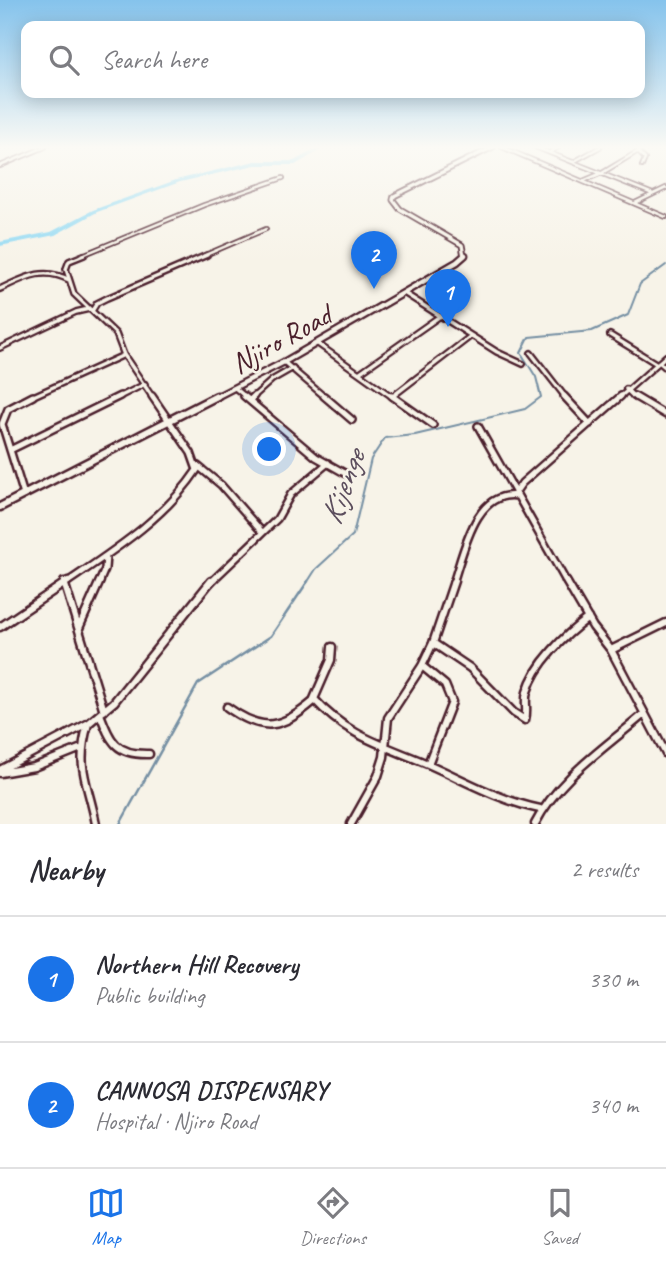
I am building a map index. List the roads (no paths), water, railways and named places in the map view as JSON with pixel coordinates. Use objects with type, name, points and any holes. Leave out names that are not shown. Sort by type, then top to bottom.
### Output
[{"type":"street","points":[[261,185],[204,205],[74,258],[67,265],[74,294],[116,334],[124,355],[191,453],[197,466],[221,485],[262,533]]},
{"type":"street","name":"Njiro Road","points":[[0,508],[318,344],[465,256],[457,241],[400,209],[393,200],[394,196],[416,185]]},
{"type":"street","points":[[593,185],[666,217]]},
{"type":"street","points":[[632,185],[653,194]]},
{"type":"street","points":[[634,203],[666,188]]},
{"type":"street","points":[[0,348],[76,312],[91,310],[107,298],[266,229]]},
{"type":"street","points":[[0,289],[49,270],[70,280]]},
{"type":"street","points":[[404,293],[471,336],[523,365]]},
{"type":"street","points":[[359,373],[440,316]]},
{"type":"street","points":[[610,335],[666,368]]},
{"type":"street","points":[[393,396],[471,336]]},
{"type":"street","points":[[318,344],[433,425]]},
{"type":"street","points":[[531,353],[550,381],[590,424]]},
{"type":"street","points":[[24,495],[2,424],[2,416],[12,406],[124,355]]},
{"type":"street","points":[[516,494],[522,483],[666,356]]},
{"type":"street","points":[[284,362],[352,420]]},
{"type":"street","points":[[251,399],[272,380],[293,369]]},
{"type":"street","points":[[10,450],[145,384]]},
{"type":"street","points":[[235,388],[306,449],[348,475]]},
{"type":"street","points":[[626,390],[640,402],[666,415]]},
{"type":"street","points":[[478,426],[588,618],[611,650],[666,754]]},
{"type":"street","points":[[0,772],[89,723],[114,702],[193,601],[277,519],[291,494],[328,463]]},
{"type":"street","points":[[0,626],[126,542],[185,488],[194,478],[197,466]]},
{"type":"street","points":[[351,824],[378,776],[388,718],[422,666],[433,643],[471,529],[481,512],[497,495],[516,494]]},
{"type":"street","points":[[79,628],[105,569],[106,555]]},
{"type":"street","points":[[64,582],[107,732],[122,753],[131,756],[149,754]]},
{"type":"street","points":[[433,643],[470,668],[514,713],[525,720],[528,715],[527,691],[561,641],[572,628],[588,618]]},
{"type":"street","points":[[611,650],[666,623]]},
{"type":"street","points":[[227,707],[249,722],[275,726],[291,720],[314,701],[331,660],[332,647]]},
{"type":"street","points":[[422,666],[444,685],[452,702],[428,764]]},
{"type":"street","points":[[314,701],[341,726],[516,804],[540,809]]},
{"type":"street","points":[[535,824],[540,809],[589,760],[613,743],[644,714]]},
{"type":"street","points":[[89,723],[79,748],[80,773],[96,824]]},
{"type":"street","points":[[0,772],[34,767],[79,748]]},
{"type":"waterway","points":[[0,244],[53,234],[95,211],[166,185]]},
{"type":"waterway","name":"Kijenge","points":[[307,583],[316,569],[353,535],[371,459],[385,438],[415,435],[525,409],[541,397],[536,377],[521,353],[529,337],[592,331],[628,315],[640,284],[666,265]]},
{"type":"waterway","name":"Kijenge","points":[[120,824],[198,684],[271,636],[308,581]]},
{"type":"place","name":"CANNOSA DISPENSARY","points":[[374,289]]},
{"type":"place","name":"Northern Hill Recovery","points":[[448,327]]}]
